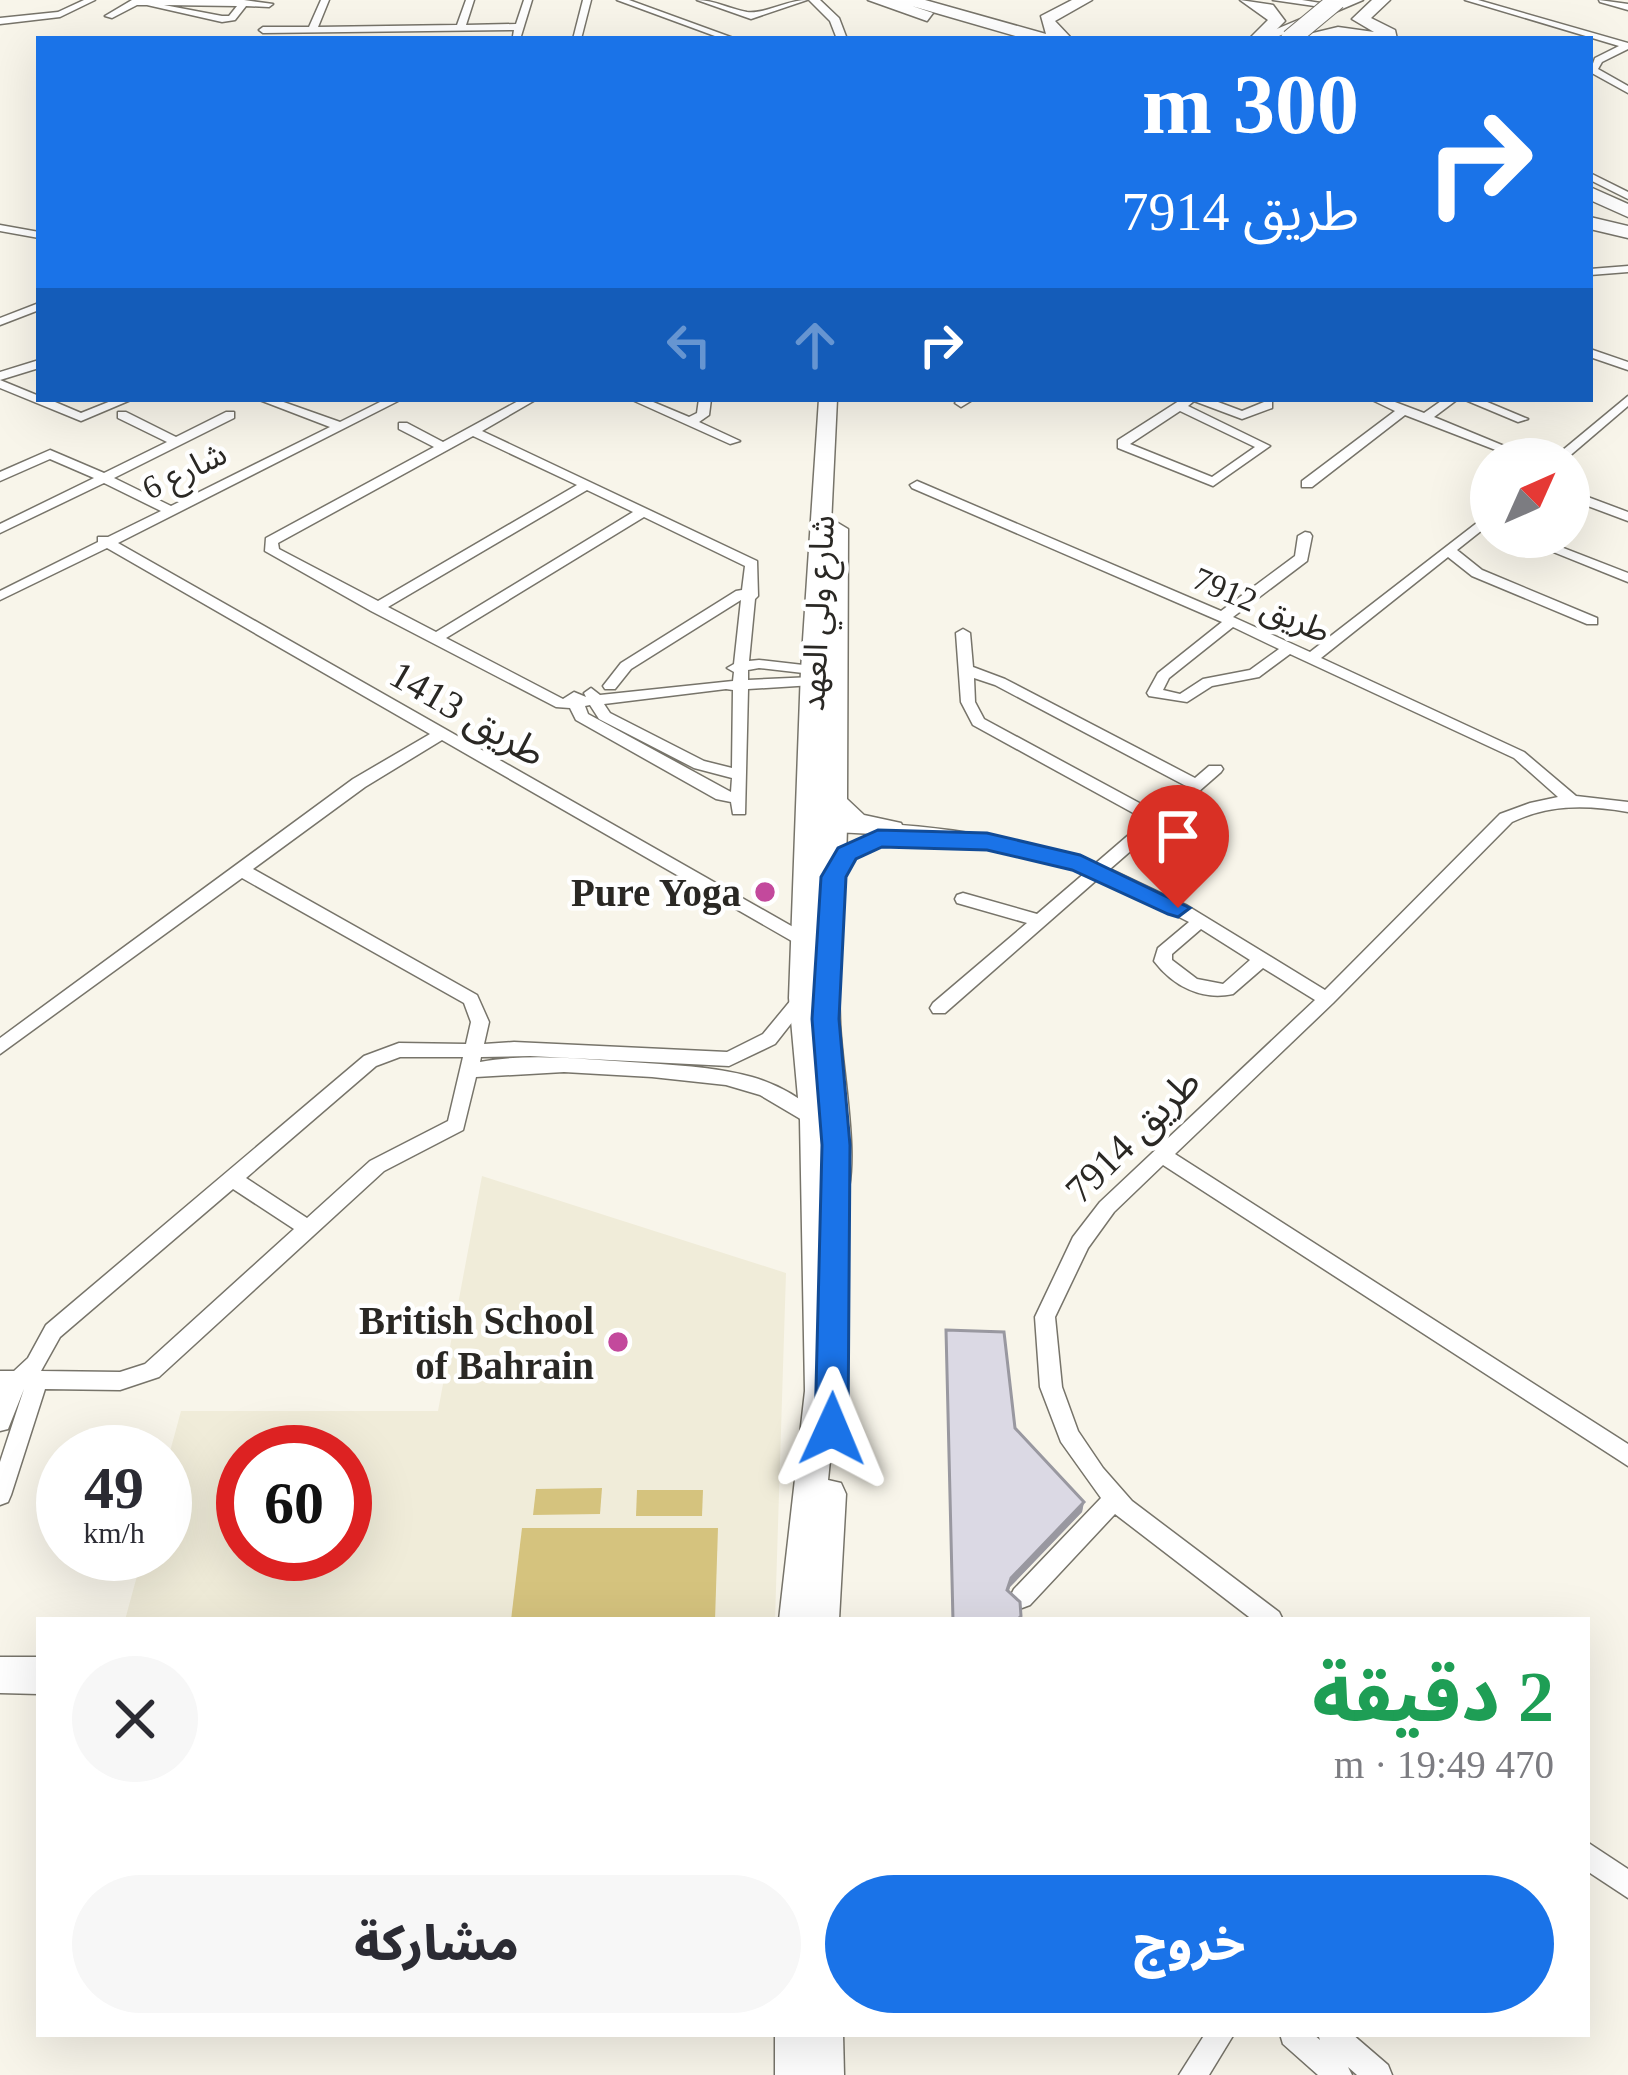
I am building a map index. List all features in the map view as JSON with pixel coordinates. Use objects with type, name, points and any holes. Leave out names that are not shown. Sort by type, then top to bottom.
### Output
[{"type":"highway","points":[[876,0],[980,36]]},
{"type":"highway","points":[[876,0],[993,36]]},
{"type":"highway","points":[[897,0],[1015,36]]},
{"type":"highway","points":[[908,0],[1034,36]]},
{"type":"highway","points":[[1060,36],[1049,29],[1046,19],[1084,0]]},
{"type":"highway","points":[[1248,0],[1268,8],[1277,21],[1261,36]]},
{"type":"highway","points":[[1381,0],[1360,19],[1401,36]]},
{"type":"highway","points":[[1296,36],[1347,2]]},
{"type":"highway","points":[[1311,36],[1338,32],[1367,36]]},
{"type":"highway","points":[[1593,196],[1627,227]]},
{"type":"highway","points":[[1593,221],[1627,227]]},
{"type":"main road","points":[[1298,36],[1381,0]]},
{"type":"main road","points":[[1265,36],[1347,2]]},
{"type":"main road","name":"شارع ولي العهد","points":[[822,1617],[833,1395],[826,1241],[802,998],[802,940],[820,832],[813,675],[828,402]]},
{"type":"main road","name":"شارع ولي العهد","points":[[796,1617],[821,1391],[826,1241],[836,1145],[826,1019],[834,877],[820,832],[835,801],[841,402]]},
{"type":"main road","points":[[813,675],[823,679],[826,722],[835,753]]},
{"type":"main road","points":[[835,801],[856,820],[885,834]]},
{"type":"main road","points":[[834,877],[848,851],[885,834]]},
{"type":"main road","points":[[795,2037],[796,2075]]},
{"type":"main road","points":[[823,2037],[824,2075]]},
{"type":"street","points":[[0,21],[45,18],[91,0]]},
{"type":"street","points":[[313,28],[325,0]]},
{"type":"street","points":[[461,27],[470,0]]},
{"type":"street","points":[[263,30],[461,27],[518,33],[528,0]]},
{"type":"street","points":[[578,36],[587,0]]},
{"type":"street","points":[[621,0],[723,36]]},
{"type":"street","points":[[701,0],[751,16],[798,0]]},
{"type":"street","points":[[814,0],[835,20],[841,36]]},
{"type":"street","points":[[1277,0],[1310,7],[1347,2]]},
{"type":"street","points":[[1469,0],[1593,36]]},
{"type":"street","points":[[1603,0],[1628,7]]},
{"type":"street","points":[[109,16],[137,1],[232,18]]},
{"type":"street","points":[[229,31],[244,3]]},
{"type":"street","points":[[151,5],[269,4]]},
{"type":"street","points":[[1593,36],[1627,46]]},
{"type":"street","points":[[1627,46],[1598,60],[1593,70],[1628,90]]},
{"type":"street","points":[[1593,178],[1628,196]]},
{"type":"street","points":[[0,228],[36,234]]},
{"type":"street","points":[[1593,272],[1628,269]]},
{"type":"street","points":[[0,322],[36,309]]},
{"type":"street","points":[[1593,354],[1628,366]]},
{"type":"street","points":[[0,380],[36,365]]},
{"type":"street","points":[[0,380],[36,396]]},
{"type":"street","points":[[1583,438],[1628,400]]},
{"type":"street","points":[[48,402],[81,417],[119,402]]},
{"type":"street","points":[[272,402],[337,425]]},
{"type":"street","name":"شارع 6","points":[[0,596],[103,540],[389,402]]},
{"type":"street","points":[[526,402],[271,542],[272,551],[381,604],[544,699],[813,675]]},
{"type":"street","points":[[643,402],[734,441]]},
{"type":"street","points":[[689,422],[703,415],[705,402]]},
{"type":"street","points":[[1181,402],[1264,446],[1213,482],[1122,445],[1181,402]]},
{"type":"street","points":[[1207,402],[1247,416],[1268,405]]},
{"type":"street","points":[[1384,402],[1476,438]]},
{"type":"street","points":[[1307,484],[1430,402]]},
{"type":"street","points":[[1414,414],[1445,402]]},
{"type":"street","points":[[1478,402],[1523,417]]},
{"type":"street","points":[[122,415],[177,442]]},
{"type":"street","points":[[0,529],[230,415]]},
{"type":"street","points":[[403,426],[444,447]]},
{"type":"street","points":[[468,434],[639,514],[753,576],[741,665],[730,682],[739,804],[601,728],[584,699]]},
{"type":"street","points":[[0,477],[54,454],[167,509]]},
{"type":"street","name":"طريق 7912","points":[[917,485],[1228,619],[1519,755],[1570,799]]},
{"type":"street","points":[[381,604],[582,488]]},
{"type":"street","points":[[1590,502],[1628,517]]},
{"type":"street","points":[[439,636],[639,514]]},
{"type":"street","points":[[1290,647],[1254,674],[1208,682],[1182,699],[1154,693],[1163,676],[1302,559],[1305,536]]},
{"type":"street","points":[[1312,658],[1470,539]]},
{"type":"street","name":"طريق 1413","points":[[103,540],[802,940]]},
{"type":"street","points":[[1450,551],[1480,574],[1592,621]]},
{"type":"street","points":[[1577,558],[1628,578]]},
{"type":"street","points":[[584,699],[610,686],[633,662],[740,594],[751,596]]},
{"type":"street","points":[[963,633],[969,707],[984,727],[1159,820]]},
{"type":"street","points":[[741,665],[813,675]]},
{"type":"street","points":[[966,670],[1000,682],[1197,785]]},
{"type":"street","points":[[610,686],[730,682]]},
{"type":"street","points":[[584,699],[604,716],[699,765],[738,775]]},
{"type":"street","points":[[0,1048],[358,783],[440,735]]},
{"type":"street","points":[[939,1008],[1102,872],[1215,769]]},
{"type":"street","name":"طريق 7914","points":[[1267,1617],[1115,1498],[1069,1435],[1052,1387],[1045,1317],[1080,1243],[1107,1207],[1332,993],[1506,818],[1529,806],[1570,799],[1628,806]]},
{"type":"street","points":[[820,832],[940,836],[1011,846],[1102,872],[1332,993]]},
{"type":"street","points":[[18,1380],[120,1381],[152,1371],[387,1159],[448,1133],[460,1117],[480,1014],[471,999],[241,870]]},
{"type":"street","points":[[963,899],[1041,921]]},
{"type":"street","points":[[1201,921],[1164,952],[1163,961],[1172,972],[1200,988],[1227,990],[1261,960]]},
{"type":"street","points":[[1229,937],[1261,960],[1332,993]]},
{"type":"street","points":[[474,1053],[511,1063],[704,1069],[752,1052],[770,1039],[802,998]]},
{"type":"street","points":[[0,1422],[18,1380],[30,1370],[53,1331],[378,1056],[400,1049],[526,1051],[704,1069],[768,1090],[814,1120]]},
{"type":"street","points":[[1164,1156],[1628,1456]]},
{"type":"street","points":[[231,1178],[310,1229]]},
{"type":"street","points":[[18,1380],[26,1422]]},
{"type":"street","points":[[0,1496],[26,1422],[64,1380]]},
{"type":"street","points":[[1022,1597],[1115,1498]]},
{"type":"street","points":[[1590,1857],[1628,1885]]},
{"type":"street","points":[[1193,2075],[1219,2037]]},
{"type":"street","points":[[1296,2037],[1338,2075]]},
{"type":"street","points":[[1334,2037],[1378,2075]]},
{"type":"shaded area","name":"British School of Bahrain","points":[[482,1176],[786,1273],[775,1617],[126,1617],[136,1581],[192,1581],[192,1425],[177,1425],[181,1411],[438,1411]]},
{"type":"shaded area","points":[[602,1488],[600,1514],[533,1515],[536,1489]]},
{"type":"shaded area","points":[[637,1490],[703,1490],[702,1516],[636,1516]]},
{"type":"shaded area","points":[[522,1528],[718,1528],[715,1617],[511,1617]]},
{"type":"building","points":[[946,1330],[1004,1332],[1015,1428],[1084,1502],[1011,1578],[1007,1590],[1020,1602],[1020,1617],[953,1617]]},
{"type":"place","name":"Pure Yoga","points":[[765,892]]},
{"type":"place","name":"British School of Bahrain","points":[[618,1342]]},
{"type":"route","points":[[832,1429],[836,1145],[826,1019],[834,877],[847,854],[878,838],[940,836],[987,842],[1080,864],[1178,908]]}]
